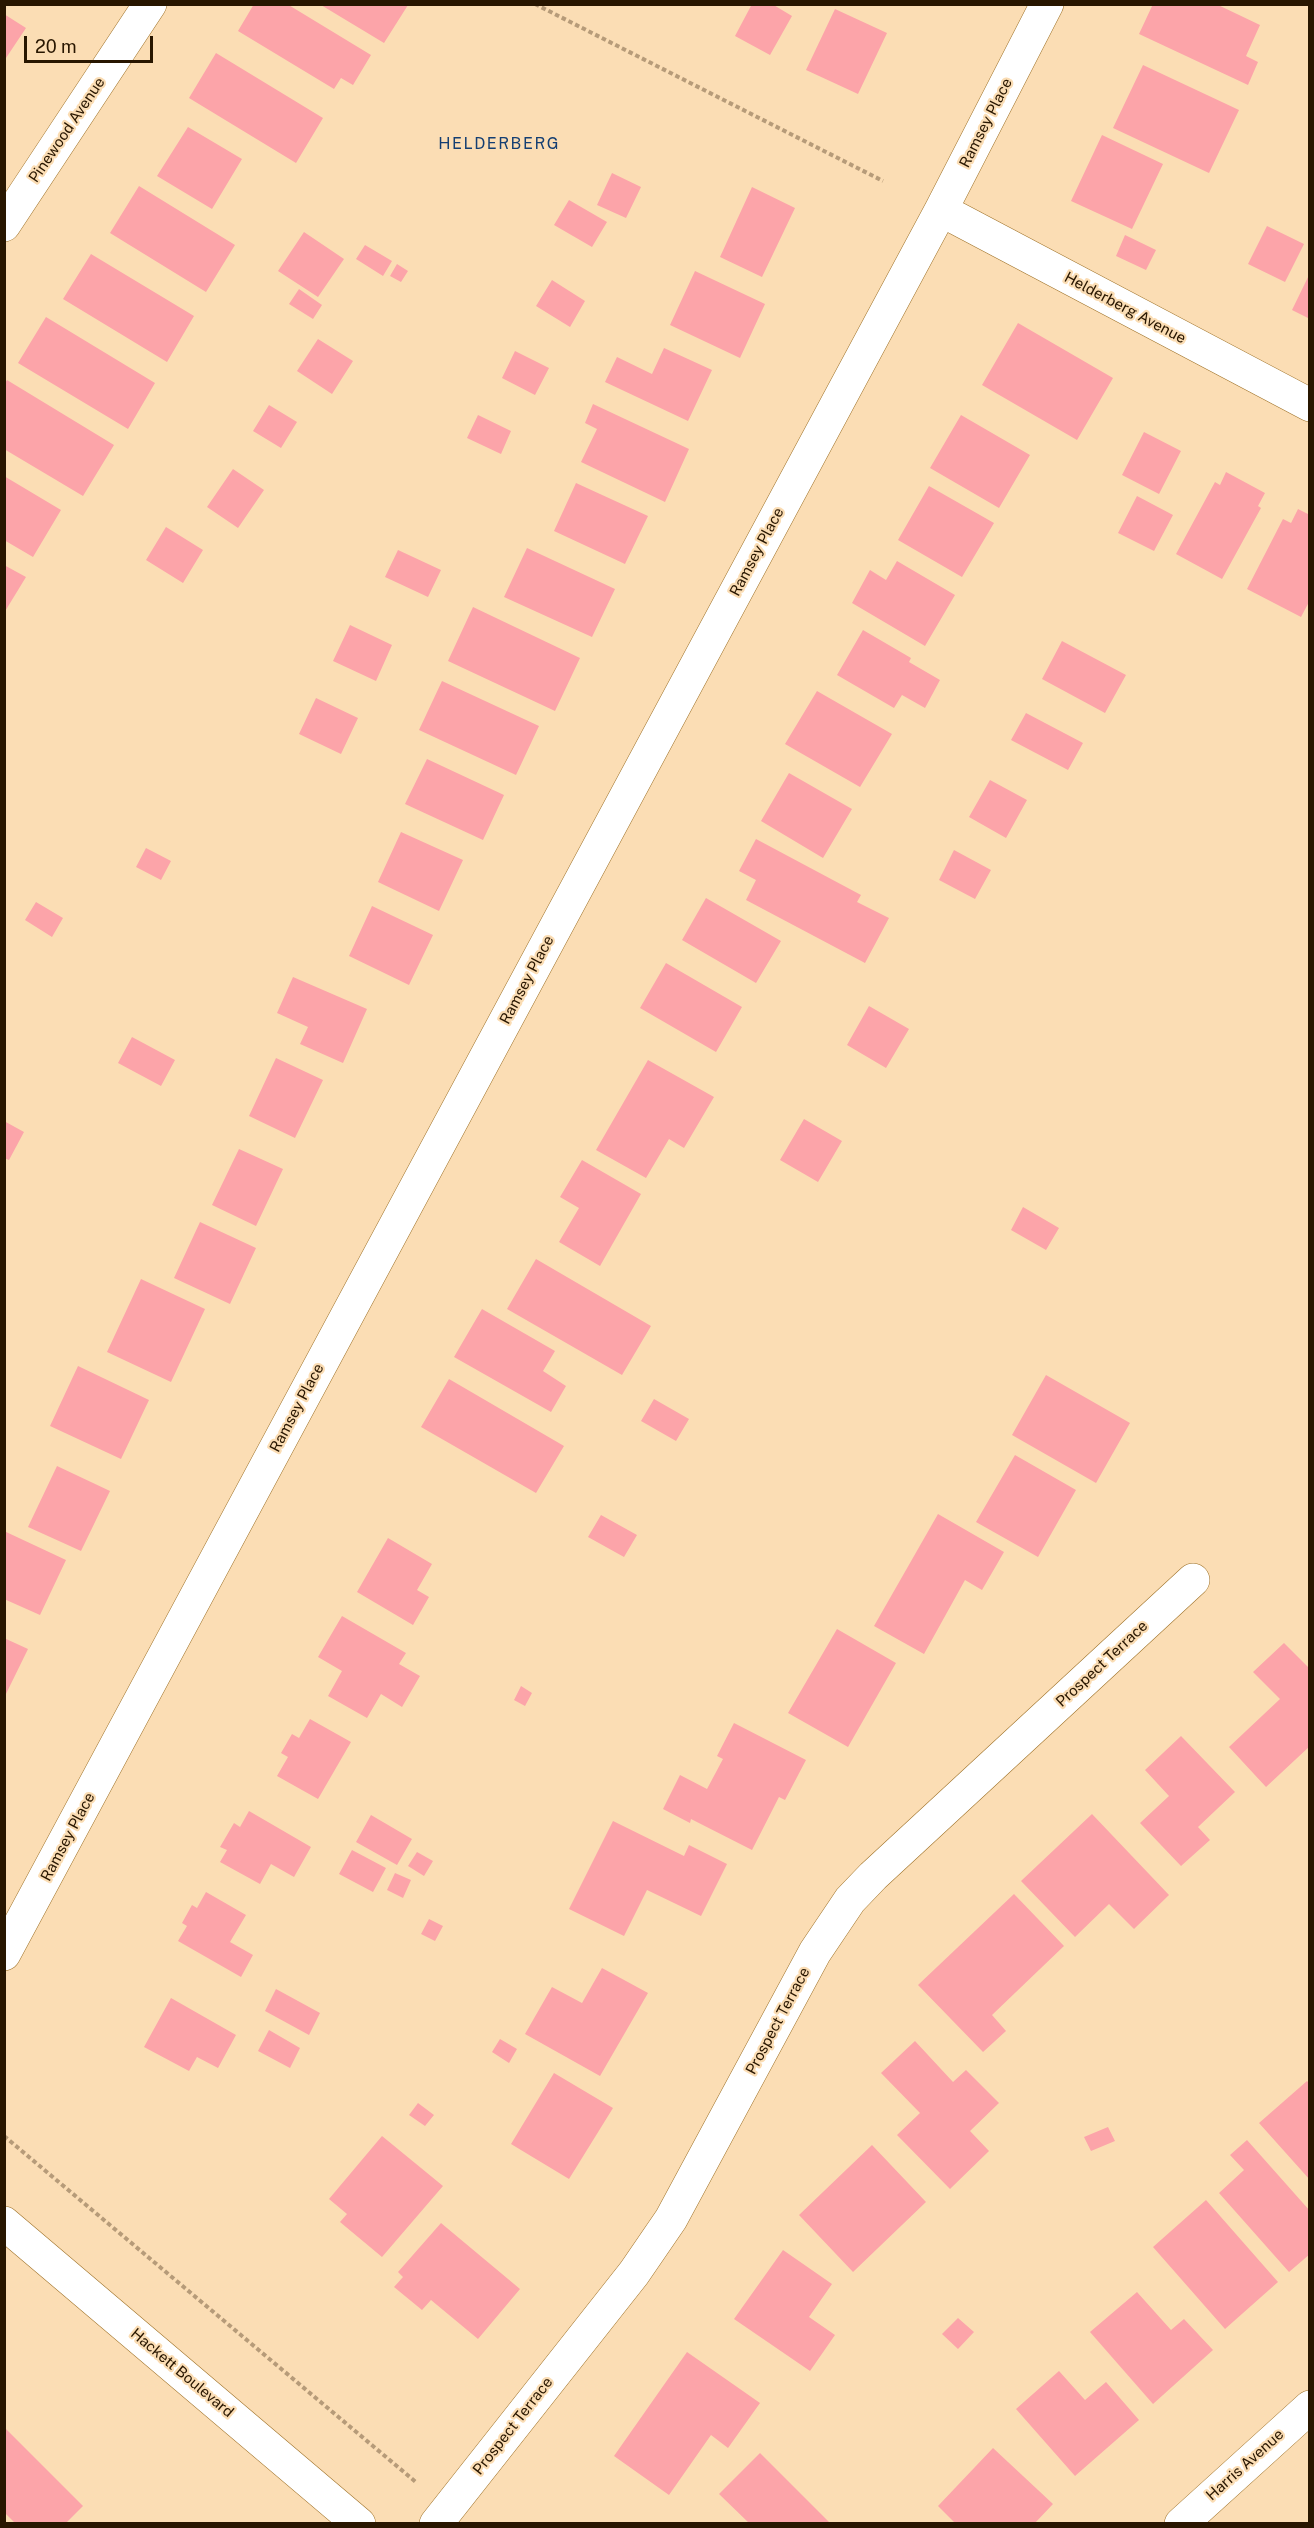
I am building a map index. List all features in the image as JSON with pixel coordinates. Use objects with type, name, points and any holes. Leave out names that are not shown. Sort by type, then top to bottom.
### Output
[{"type":"street","name":"Pinewood Avenue","points":[[4,225],[150,4]]},
{"type":"street","name":"Ramsey Place","points":[[4,1954],[940,210],[1047,4]]},
{"type":"street","name":"Helderberg Avenue","points":[[940,210],[1310,405]]},
{"type":"street","name":"Prospect Terrace","points":[[442,2516],[634,2273],[671,2219],[798,1982],[850,1900],[873,1876],[1193,1580]]},
{"type":"street","name":"Hackett Boulevard","points":[[4,2223],[358,2523]]},
{"type":"street","name":"Harris Avenue","points":[[1181,2523],[1310,2408]]},
{"type":"path","points":[[535,4],[883,181]]},
{"type":"path","points":[[4,2136],[442,2516]]},
{"type":"building","points":[[254,4],[287,4],[371,55],[353,85],[341,78],[334,89],[238,31]]},
{"type":"building","points":[[752,4],[772,4],[792,16],[770,55],[735,36]]},
{"type":"building","points":[[1153,4],[1216,4],[1260,25],[1246,56],[1258,62],[1248,85],[1139,34]]},
{"type":"building","points":[[321,5],[408,5],[384,43]]},
{"type":"building","points":[[835,9],[887,33],[858,94],[806,70]]},
{"type":"building","points":[[4,14],[26,28],[4,61]]},
{"type":"building","points":[[216,53],[323,118],[296,163],[189,98]]},
{"type":"building","points":[[1143,65],[1239,110],[1209,173],[1113,128]]},
{"type":"building","points":[[188,127],[242,159],[212,209],[157,176]]},
{"type":"building","points":[[1102,135],[1163,164],[1132,229],[1071,201]]},
{"type":"building","points":[[612,173],[641,187],[626,218],[597,205]]},
{"type":"building","points":[[139,186],[235,245],[206,292],[110,233]]},
{"type":"building","points":[[752,187],[795,208],[762,277],[720,257]]},
{"type":"building","points":[[569,200],[607,222],[592,247],[554,225]]},
{"type":"building","points":[[1267,226],[1304,244],[1285,282],[1248,264]]},
{"type":"building","points":[[304,232],[344,259],[318,297],[278,271]]},
{"type":"building","points":[[1125,235],[1156,250],[1146,270],[1116,256]]},
{"type":"building","points":[[365,245],[392,261],[383,276],[356,259]]},
{"type":"building","points":[[91,254],[194,316],[167,362],[63,299]]},
{"type":"building","points":[[397,264],[408,271],[401,282],[390,276]]},
{"type":"building","points":[[695,271],[765,304],[740,358],[670,325]]},
{"type":"building","points":[[1310,273],[1310,319],[1292,310]]},
{"type":"building","points":[[552,280],[585,301],[570,327],[536,306]]},
{"type":"building","points":[[299,289],[322,305],[313,319],[289,304]]},
{"type":"building","points":[[46,317],[155,383],[128,429],[18,363]]},
{"type":"building","points":[[1018,323],[1113,378],[1077,440],[982,385]]},
{"type":"building","points":[[318,339],[353,361],[332,394],[297,371]]},
{"type":"building","points":[[664,348],[712,370],[688,421],[605,382],[617,357],[652,374]]},
{"type":"building","points":[[515,351],[549,368],[535,395],[502,378]]},
{"type":"building","points":[[7,380],[114,445],[83,496],[4,449],[4,385]]},
{"type":"building","points":[[593,404],[689,449],[665,502],[581,462],[597,429],[585,423]]},
{"type":"building","points":[[269,405],[297,422],[281,448],[253,431]]},
{"type":"building","points":[[478,415],[511,431],[501,454],[467,438]]},
{"type":"building","points":[[961,415],[1030,455],[999,508],[930,468]]},
{"type":"building","points":[[1144,432],[1181,451],[1159,494],[1122,475]]},
{"type":"building","points":[[233,469],[264,490],[238,528],[207,507]]},
{"type":"building","points":[[1226,472],[1265,493],[1258,506],[1261,508],[1222,579],[1176,554],[1215,482],[1220,485]]},
{"type":"building","points":[[4,476],[61,510],[33,557],[4,540]]},
{"type":"building","points":[[576,483],[648,516],[625,564],[554,531]]},
{"type":"building","points":[[929,486],[994,523],[962,577],[898,540]]},
{"type":"building","points":[[1137,496],[1173,515],[1154,551],[1118,533]]},
{"type":"building","points":[[1298,509],[1310,515],[1310,600],[1301,617],[1247,589],[1283,519],[1291,523]]},
{"type":"building","points":[[166,527],[203,550],[183,583],[146,560]]},
{"type":"building","points":[[527,548],[615,589],[592,637],[504,597]]},
{"type":"building","points":[[398,550],[441,570],[428,597],[385,577]]},
{"type":"building","points":[[897,561],[955,595],[925,646],[852,603],[870,570],[886,580]]},
{"type":"building","points":[[4,565],[26,577],[4,613]]},
{"type":"building","points":[[473,607],[580,658],[555,711],[448,661]]},
{"type":"building","points":[[350,625],[392,645],[376,681],[333,661]]},
{"type":"building","points":[[863,630],[911,658],[909,662],[940,680],[925,708],[902,695],[894,708],[837,675]]},
{"type":"building","points":[[1062,641],[1126,675],[1105,713],[1042,679]]},
{"type":"building","points":[[442,681],[539,726],[516,775],[419,730]]},
{"type":"building","points":[[817,691],[892,734],[860,787],[785,744]]},
{"type":"building","points":[[316,698],[358,718],[341,754],[299,734]]},
{"type":"building","points":[[1026,713],[1083,743],[1068,770],[1011,740]]},
{"type":"building","points":[[427,759],[504,795],[483,840],[405,804]]},
{"type":"building","points":[[789,773],[852,809],[823,858],[761,821]]},
{"type":"building","points":[[990,780],[1027,800],[1006,838],[969,817]]},
{"type":"building","points":[[401,832],[463,860],[439,911],[378,882]]},
{"type":"building","points":[[756,839],[861,895],[857,902],[889,918],[865,963],[746,900],[756,880],[739,871]]},
{"type":"building","points":[[146,848],[171,861],[161,880],[136,867]]},
{"type":"building","points":[[954,850],[991,870],[975,899],[939,880]]},
{"type":"building","points":[[706,898],[781,941],[756,983],[682,940]]},
{"type":"building","points":[[36,902],[63,918],[52,937],[25,920]]},
{"type":"building","points":[[372,906],[433,935],[409,985],[349,956]]},
{"type":"building","points":[[666,963],[742,1007],[716,1052],[640,1008]]},
{"type":"building","points":[[293,977],[367,1009],[343,1063],[300,1044],[308,1027],[277,1013]]},
{"type":"building","points":[[869,1006],[909,1029],[886,1068],[847,1045]]},
{"type":"building","points":[[132,1037],[175,1060],[161,1086],[118,1063]]},
{"type":"building","points":[[276,1058],[323,1080],[295,1138],[249,1116]]},
{"type":"building","points":[[648,1060],[714,1097],[684,1148],[669,1139],[646,1178],[596,1150]]},
{"type":"building","points":[[804,1119],[842,1141],[818,1182],[780,1160]]},
{"type":"building","points":[[4,1121],[24,1132],[9,1160],[4,1158]]},
{"type":"building","points":[[239,1149],[283,1169],[256,1226],[212,1205]]},
{"type":"building","points":[[582,1160],[641,1194],[600,1266],[559,1242],[579,1208],[560,1197]]},
{"type":"building","points":[[1023,1207],[1059,1228],[1046,1250],[1011,1230]]},
{"type":"building","points":[[200,1222],[256,1248],[230,1304],[174,1278]]},
{"type":"building","points":[[536,1259],[651,1326],[622,1375],[507,1309]]},
{"type":"building","points":[[141,1279],[205,1309],[171,1382],[107,1352]]},
{"type":"building","points":[[482,1309],[555,1351],[543,1371],[566,1386],[551,1412],[454,1357]]},
{"type":"building","points":[[78,1366],[149,1400],[121,1459],[50,1426]]},
{"type":"building","points":[[1046,1375],[1130,1423],[1096,1483],[1012,1435]]},
{"type":"building","points":[[449,1379],[564,1446],[536,1493],[421,1427]]},
{"type":"building","points":[[654,1399],[689,1419],[676,1441],[641,1421]]},
{"type":"building","points":[[1015,1455],[1076,1490],[1038,1557],[976,1522]]},
{"type":"building","points":[[57,1466],[110,1491],[81,1551],[28,1527]]},
{"type":"building","points":[[938,1514],[1004,1552],[982,1590],[965,1580],[924,1654],[874,1626]]},
{"type":"building","points":[[601,1515],[637,1535],[624,1557],[588,1537]]},
{"type":"building","points":[[4,1531],[66,1560],[40,1615],[4,1599]]},
{"type":"building","points":[[388,1538],[432,1564],[417,1590],[429,1597],[413,1625],[357,1592]]},
{"type":"building","points":[[342,1616],[406,1653],[399,1664],[420,1676],[402,1707],[381,1694],[367,1718],[328,1696],[342,1671],[318,1657]]},
{"type":"building","points":[[837,1629],[896,1663],[848,1747],[788,1713]]},
{"type":"building","points":[[4,1638],[28,1649],[4,1698]]},
{"type":"building","points":[[1284,1643],[1310,1669],[1310,1746],[1266,1787],[1229,1747],[1280,1699],[1253,1672]]},
{"type":"building","points":[[521,1686],[532,1693],[525,1706],[514,1700]]},
{"type":"building","points":[[310,1719],[351,1742],[318,1799],[277,1776],[288,1757],[281,1753],[292,1734],[299,1738]]},
{"type":"building","points":[[734,1723],[806,1760],[785,1800],[779,1797],[752,1850],[691,1819],[690,1823],[663,1809],[680,1775],[707,1789],[723,1759],[717,1756]]},
{"type":"building","points":[[1181,1736],[1235,1792],[1198,1827],[1210,1840],[1181,1866],[1140,1823],[1169,1796],[1145,1770]]},
{"type":"building","points":[[249,1811],[311,1847],[294,1877],[271,1864],[260,1884],[220,1862],[227,1850],[220,1847],[234,1823],[240,1827]]},
{"type":"building","points":[[1092,1814],[1169,1895],[1134,1929],[1109,1904],[1075,1937],[1021,1881]]},
{"type":"building","points":[[371,1815],[412,1839],[397,1865],[356,1842]]},
{"type":"building","points":[[613,1821],[684,1856],[689,1845],[727,1864],[701,1916],[647,1890],[624,1936],[569,1909]]},
{"type":"building","points":[[352,1850],[386,1868],[373,1892],[339,1874]]},
{"type":"building","points":[[417,1852],[433,1861],[424,1876],[408,1866]]},
{"type":"building","points":[[395,1873],[411,1880],[403,1898],[387,1890]]},
{"type":"building","points":[[206,1892],[246,1915],[230,1942],[253,1955],[241,1977],[178,1941],[187,1926],[182,1923],[192,1905],[197,1908]]},
{"type":"building","points":[[1014,1894],[1064,1946],[992,2015],[1006,2031],[983,2052],[918,1985]]},
{"type":"building","points":[[429,1919],[443,1926],[435,1941],[421,1934]]},
{"type":"building","points":[[602,1968],[648,1993],[600,2076],[525,2034],[552,1987],[582,2003]]},
{"type":"building","points":[[276,1989],[320,2013],[309,2035],[265,2011]]},
{"type":"building","points":[[171,1998],[236,2035],[218,2068],[197,2057],[189,2071],[144,2047]]},
{"type":"building","points":[[269,2030],[300,2048],[290,2068],[258,2051]]},
{"type":"building","points":[[500,2039],[517,2049],[509,2063],[492,2052]]},
{"type":"building","points":[[915,2041],[953,2082],[966,2070],[999,2103],[970,2131],[989,2151],[950,2189],[897,2135],[920,2113],[881,2073]]},
{"type":"building","points":[[554,2073],[613,2108],[569,2179],[511,2144]]},
{"type":"building","points":[[1307,2081],[1310,2084],[1310,2180],[1259,2123]]},
{"type":"building","points":[[418,2103],[434,2115],[425,2126],[409,2115]]},
{"type":"building","points":[[1108,2127],[1115,2141],[1091,2151],[1084,2137]]},
{"type":"building","points":[[382,2136],[443,2186],[382,2257],[340,2222],[347,2214],[329,2199]]},
{"type":"building","points":[[1247,2140],[1310,2211],[1310,2254],[1289,2272],[1219,2193],[1244,2170],[1230,2155]]},
{"type":"building","points":[[872,2145],[926,2202],[853,2272],[799,2215]]},
{"type":"building","points":[[1206,2200],[1278,2282],[1225,2329],[1153,2247]]},
{"type":"building","points":[[441,2223],[520,2289],[478,2339],[431,2300],[422,2310],[394,2287],[403,2277],[398,2272]]},
{"type":"building","points":[[783,2250],[832,2284],[809,2317],[835,2335],[810,2371],[734,2319]]},
{"type":"building","points":[[1137,2292],[1171,2330],[1184,2319],[1213,2350],[1153,2404],[1090,2332]]},
{"type":"building","points":[[958,2318],[974,2332],[958,2349],[942,2334]]},
{"type":"building","points":[[687,2352],[760,2403],[728,2448],[711,2435],[669,2495],[614,2456]]},
{"type":"building","points":[[1059,2371],[1085,2400],[1106,2382],[1139,2420],[1075,2476],[1016,2409]]},
{"type":"building","points":[[4,2427],[83,2506],[65,2524],[16,2524],[4,2512]]},
{"type":"building","points":[[993,2448],[1053,2504],[1034,2524],[956,2524],[938,2506]]},
{"type":"building","points":[[760,2453],[831,2524],[750,2524],[719,2494]]},
{"type":"district","name":"HELDERBERG","points":[[499,144]]}]
